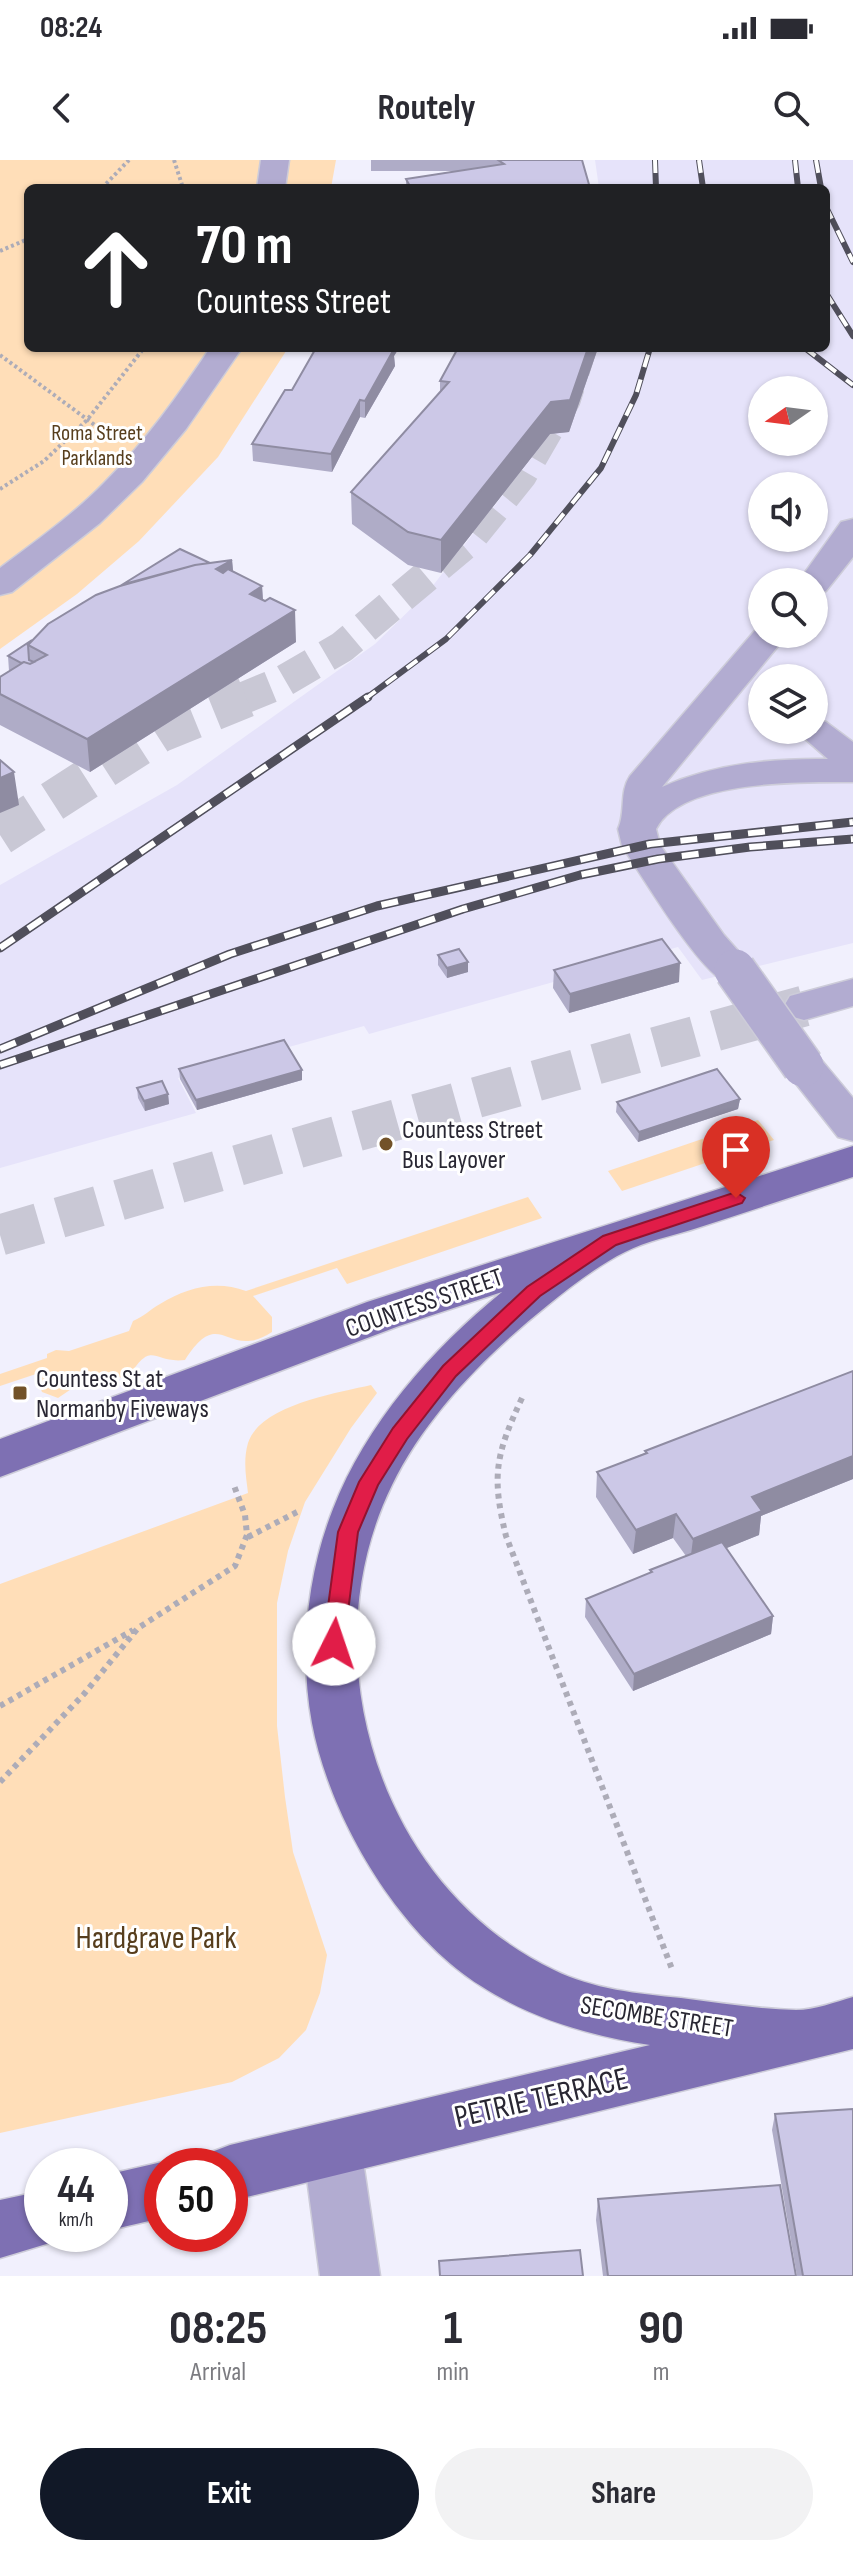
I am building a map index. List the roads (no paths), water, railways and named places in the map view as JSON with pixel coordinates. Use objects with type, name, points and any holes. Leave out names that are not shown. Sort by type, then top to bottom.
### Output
[{"type":"main road","name":"COUNTESS STREET","points":[[0,1458],[383,1314],[853,1161]]},
{"type":"main road","name":"SECOMBE STREET","points":[[609,1241],[533,1292],[449,1371],[400,1433],[369,1482],[348,1532],[337,1606],[333,1668],[338,1723],[354,1779],[379,1831],[415,1888],[454,1931],[531,1987],[590,2008],[827,2030]]},
{"type":"main road","name":"PETRIE TERRACE","points":[[248,2169],[827,2030]]},
{"type":"main road","points":[[0,2229],[24,2223]]},
{"type":"street","points":[[272,184],[275,160]]},
{"type":"street","points":[[0,585],[52,547],[116,490],[193,399],[223,352]]},
{"type":"street","points":[[827,568],[853,529]]},
{"type":"street","points":[[748,684],[643,784],[642,816],[636,829],[637,840],[710,944],[735,970],[803,1066],[853,1126]]},
{"type":"street","points":[[828,741],[853,760]]},
{"type":"street","points":[[642,816],[655,805],[721,779],[783,771],[853,771]]},
{"type":"street","points":[[804,1006],[853,992]]},
{"type":"street","points":[[332,2148],[350,2276]]},
{"type":"tunnel","points":[[241,699],[280,683],[342,647],[467,542],[521,475],[565,399],[580,352]]},
{"type":"tunnel","points":[[0,835],[160,732],[246,697]]},
{"type":"tunnel","points":[[0,1235],[328,1139],[804,1006]]},
{"type":"railway","points":[[655,160],[656,184]]},
{"type":"railway","points":[[699,160],[702,184]]},
{"type":"railway","points":[[795,160],[798,184]]},
{"type":"railway","points":[[816,160],[820,184]]},
{"type":"railway","points":[[830,215],[853,262]]},
{"type":"railway","points":[[830,299],[853,336]]},
{"type":"railway","points":[[365,699],[446,639],[530,555],[601,468],[636,395],[649,352]]},
{"type":"railway","points":[[810,352],[853,385]]},
{"type":"railway","points":[[0,948],[368,697]]},
{"type":"railway","points":[[0,1049],[230,954],[377,906],[650,844],[853,822]]},
{"type":"railway","points":[[0,1065],[463,909],[580,875],[658,859],[750,847],[853,839]]},
{"type":"place","name":"Countess Street Bus Layover","points":[[386,1144]]},
{"type":"place","name":"Countess St at Normanby Fiveways","points":[[20,1393]]},
{"type":"park label","name":"Roma Street Parklands","points":[[97,444]]},
{"type":"park label","name":"Hardgrave Park","points":[[156,1937]]}]
